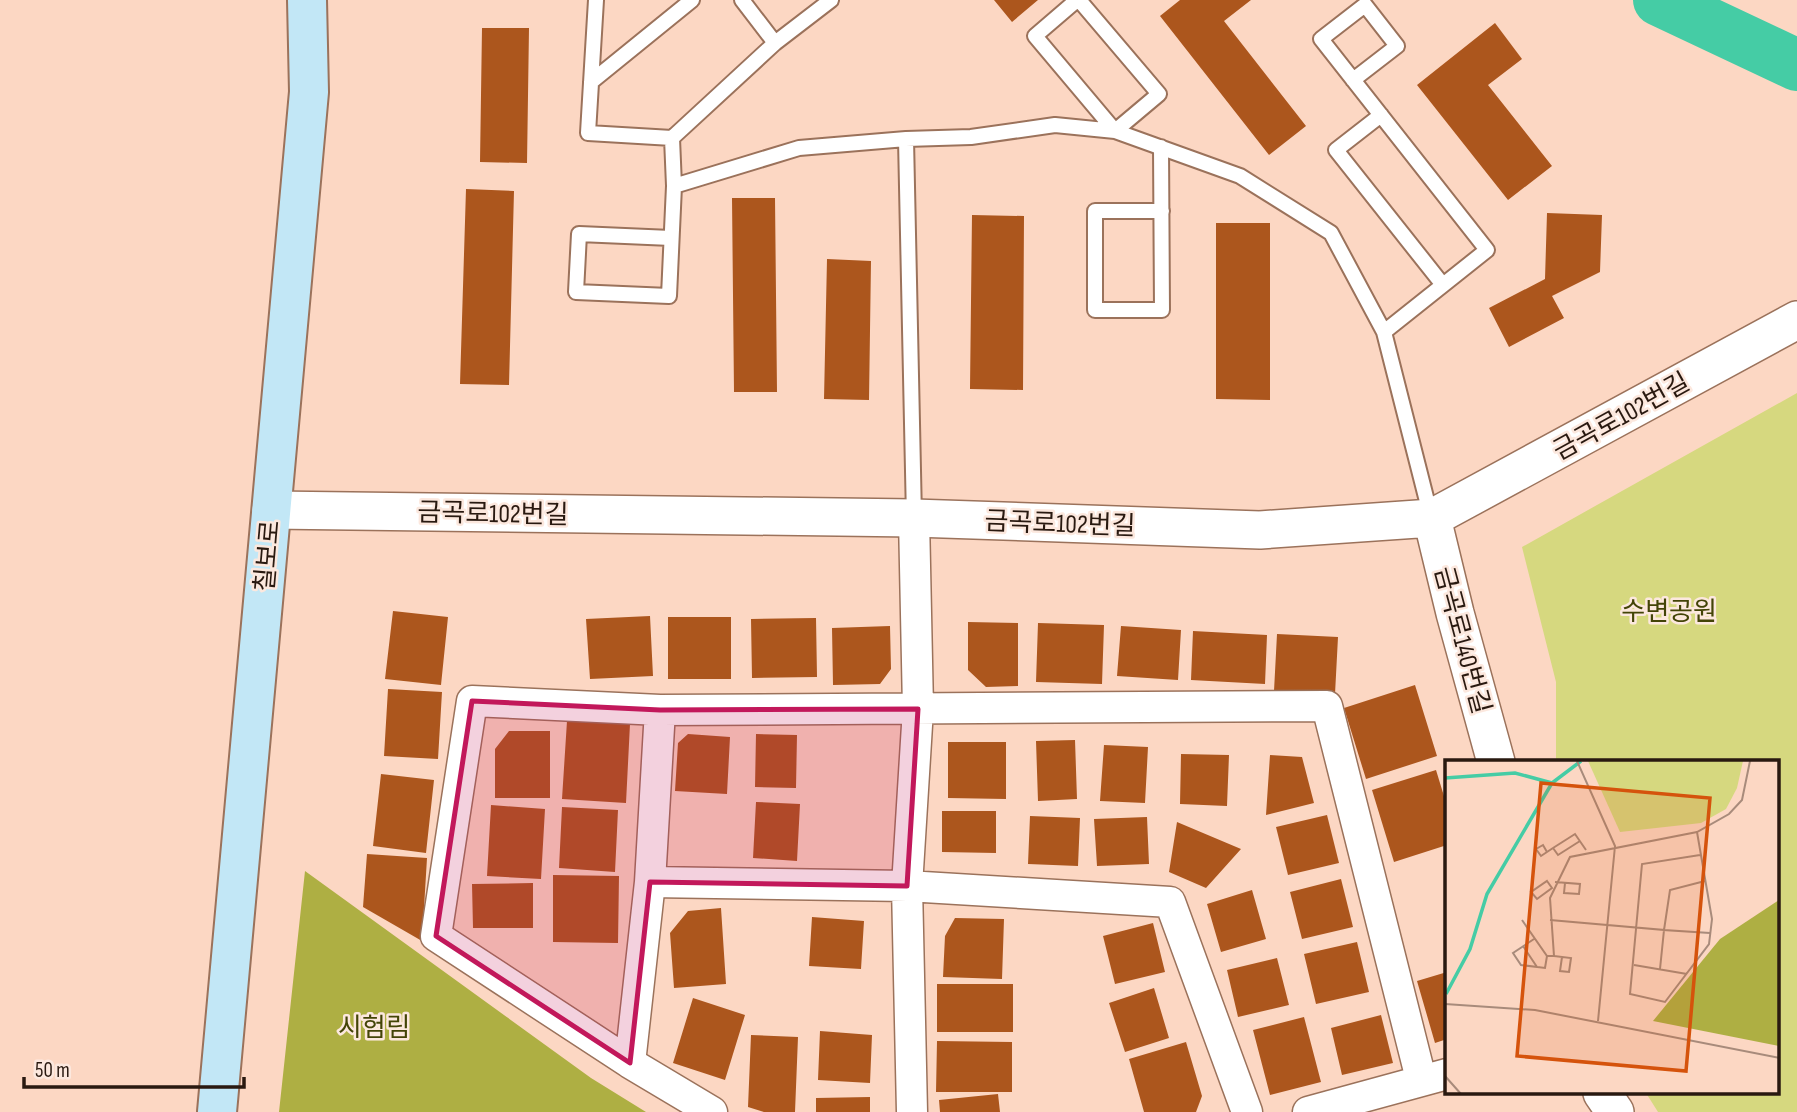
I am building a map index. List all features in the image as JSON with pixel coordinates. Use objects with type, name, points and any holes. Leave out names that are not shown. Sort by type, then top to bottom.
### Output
[{"type":"main road","name":"칠보로","points":[[217,1112],[309,92],[307,0]]},
{"type":"street","name":"금곡로102번길","points":[[271,510],[914,518],[1260,530],[1432,518],[1797,320]]},
{"type":"street","points":[[912,1112],[907,886],[918,709],[914,518]]},
{"type":"street","name":"금곡로140번길","points":[[1432,518],[1495,760]]},
{"type":"street","points":[[712,1112],[630,1063],[436,936],[472,701],[660,710],[1327,706],[1434,1076],[1308,1112]]},
{"type":"street","points":[[630,1063],[650,882],[660,710]]},
{"type":"street","points":[[650,882],[907,886],[1170,902],[1247,1112]]},
{"type":"street","points":[[1603,1094],[1615,1112]]},
{"type":"lane","points":[[596,0],[588,132],[671,138],[775,43],[831,0]]},
{"type":"lane","points":[[591,82],[692,0]]},
{"type":"lane","points":[[742,0],[775,43]]},
{"type":"lane","points":[[1078,0],[1159,94],[1115,131],[1035,36],[1078,0]]},
{"type":"lane","points":[[1353,80],[1397,46],[1365,5],[1321,39],[1353,80],[1487,250],[1384,332]]},
{"type":"lane","points":[[1381,115],[1336,150],[1443,285]]},
{"type":"lane","points":[[674,186],[799,148],[906,139],[971,137],[1055,125],[1115,131],[1240,176],[1331,233],[1384,332],[1432,518]]},
{"type":"lane","points":[[671,138],[674,186],[669,296],[576,292],[579,234],[671,238]]},
{"type":"lane","points":[[906,139],[914,518]]},
{"type":"lane","points":[[1161,147],[1162,211],[1162,310],[1095,310],[1095,211],[1162,211]]},
{"type":"highlighted area","points":[[472,701],[660,710],[918,709],[907,886],[650,882],[630,1063],[436,936]]},
{"type":"green space","name":"수변공원","points":[[1797,393],[1797,1112],[1658,1112],[1647,1094],[1780,1094],[1780,760],[1556,760],[1556,682],[1522,547]]},
{"type":"green space","name":"시험림","points":[[305,871],[591,1078],[646,1112],[279,1112]]},
{"type":"building","points":[[994,0],[1038,0],[1012,22]]},
{"type":"building","points":[[1180,0],[1251,0],[1224,21],[1306,126],[1269,155],[1160,16]]},
{"type":"building","points":[[1495,23],[1522,59],[1488,85],[1552,166],[1508,200],[1417,85]]},
{"type":"building","points":[[482,28],[529,28],[527,163],[480,162]]},
{"type":"building","points":[[466,189],[514,191],[509,385],[460,384]]},
{"type":"building","points":[[732,198],[775,198],[777,392],[734,392]]},
{"type":"building","points":[[1547,213],[1602,215],[1600,272],[1552,296],[1564,318],[1509,347],[1489,308],[1545,279]]},
{"type":"building","points":[[972,215],[1024,216],[1023,390],[970,389]]},
{"type":"building","points":[[1216,223],[1270,223],[1270,400],[1216,399]]},
{"type":"building","points":[[827,259],[871,261],[869,400],[824,399]]},
{"type":"building","points":[[393,611],[448,617],[441,685],[385,679]]},
{"type":"building","points":[[650,616],[653,676],[590,679],[586,619]]},
{"type":"building","points":[[668,617],[731,617],[731,679],[668,679]]},
{"type":"building","points":[[816,618],[817,677],[752,678],[751,619]]},
{"type":"building","points":[[968,622],[1018,623],[1018,686],[986,687],[968,670]]},
{"type":"building","points":[[1038,623],[1104,625],[1102,684],[1036,682]]},
{"type":"building","points":[[890,626],[891,669],[880,684],[833,685],[832,628]]},
{"type":"building","points":[[1121,626],[1181,630],[1178,680],[1117,676]]},
{"type":"building","points":[[1193,631],[1267,635],[1265,684],[1191,680]]},
{"type":"building","points":[[1277,634],[1338,637],[1335,694],[1274,691]]},
{"type":"building","points":[[1415,685],[1437,756],[1366,779],[1344,708]]},
{"type":"building","points":[[388,689],[442,692],[438,759],[384,756]]},
{"type":"building","points":[[567,721],[630,724],[626,803],[562,799]]},
{"type":"building","points":[[509,731],[550,731],[550,798],[495,798],[495,749]]},
{"type":"building","points":[[688,734],[730,737],[727,794],[675,791],[678,743]]},
{"type":"building","points":[[756,734],[797,735],[796,788],[755,787]]},
{"type":"building","points":[[1075,740],[1077,799],[1038,801],[1036,741]]},
{"type":"building","points":[[948,742],[1006,742],[1006,799],[948,798]]},
{"type":"building","points":[[1104,745],[1148,747],[1145,803],[1100,801]]},
{"type":"building","points":[[1181,754],[1229,755],[1227,806],[1180,804]]},
{"type":"building","points":[[1270,755],[1302,757],[1314,803],[1266,815]]},
{"type":"building","points":[[1436,770],[1445,799],[1445,846],[1394,862],[1372,790]]},
{"type":"building","points":[[381,774],[434,780],[426,853],[373,846]]},
{"type":"building","points":[[756,802],[800,804],[797,861],[753,858]]},
{"type":"building","points":[[491,805],[545,809],[541,879],[487,876]]},
{"type":"building","points":[[562,807],[618,810],[615,872],[559,868]]},
{"type":"building","points":[[942,811],[996,811],[996,853],[942,852]]},
{"type":"building","points":[[1327,815],[1339,863],[1288,875],[1276,827]]},
{"type":"building","points":[[1030,816],[1080,818],[1078,866],[1028,864]]},
{"type":"building","points":[[1147,817],[1149,864],[1097,866],[1094,819]]},
{"type":"building","points":[[1177,822],[1241,849],[1206,888],[1169,872]]},
{"type":"building","points":[[367,854],[427,858],[422,941],[363,907]]},
{"type":"building","points":[[553,875],[619,876],[618,943],[553,942]]},
{"type":"building","points":[[1341,879],[1353,927],[1302,939],[1290,892]]},
{"type":"building","points":[[533,883],[533,928],[473,928],[472,884]]},
{"type":"building","points":[[1252,890],[1266,939],[1221,952],[1207,904]]},
{"type":"building","points":[[721,908],[726,984],[674,988],[670,933],[688,911]]},
{"type":"building","points":[[812,917],[864,921],[861,969],[809,966]]},
{"type":"building","points":[[955,918],[1004,919],[1002,979],[943,977],[945,936]]},
{"type":"building","points":[[1153,923],[1165,972],[1115,984],[1103,936]]},
{"type":"building","points":[[1357,942],[1369,992],[1316,1004],[1304,954]]},
{"type":"building","points":[[1277,958],[1289,1005],[1238,1017],[1227,970]]},
{"type":"building","points":[[1445,973],[1445,1040],[1435,1043],[1417,981]]},
{"type":"building","points":[[937,984],[1013,984],[1013,1032],[937,1032]]},
{"type":"building","points":[[1154,988],[1169,1038],[1125,1052],[1109,1003]]},
{"type":"building","points":[[693,998],[745,1015],[725,1080],[673,1063]]},
{"type":"building","points":[[1381,1015],[1393,1063],[1342,1075],[1331,1028]]},
{"type":"building","points":[[1304,1017],[1321,1082],[1270,1095],[1253,1030]]},
{"type":"building","points":[[820,1031],[872,1035],[870,1083],[818,1080]]},
{"type":"building","points":[[751,1035],[798,1037],[795,1112],[764,1112],[748,1107]]},
{"type":"building","points":[[937,1041],[1012,1042],[1012,1092],[936,1092]]},
{"type":"building","points":[[1186,1042],[1202,1096],[1196,1112],[1144,1112],[1129,1059]]},
{"type":"building","points":[[998,1094],[1000,1112],[940,1112],[939,1100]]},
{"type":"building","points":[[870,1097],[870,1112],[816,1112],[816,1098]]},
{"type":"waterway","points":[[1659,0],[1797,65]]}]
